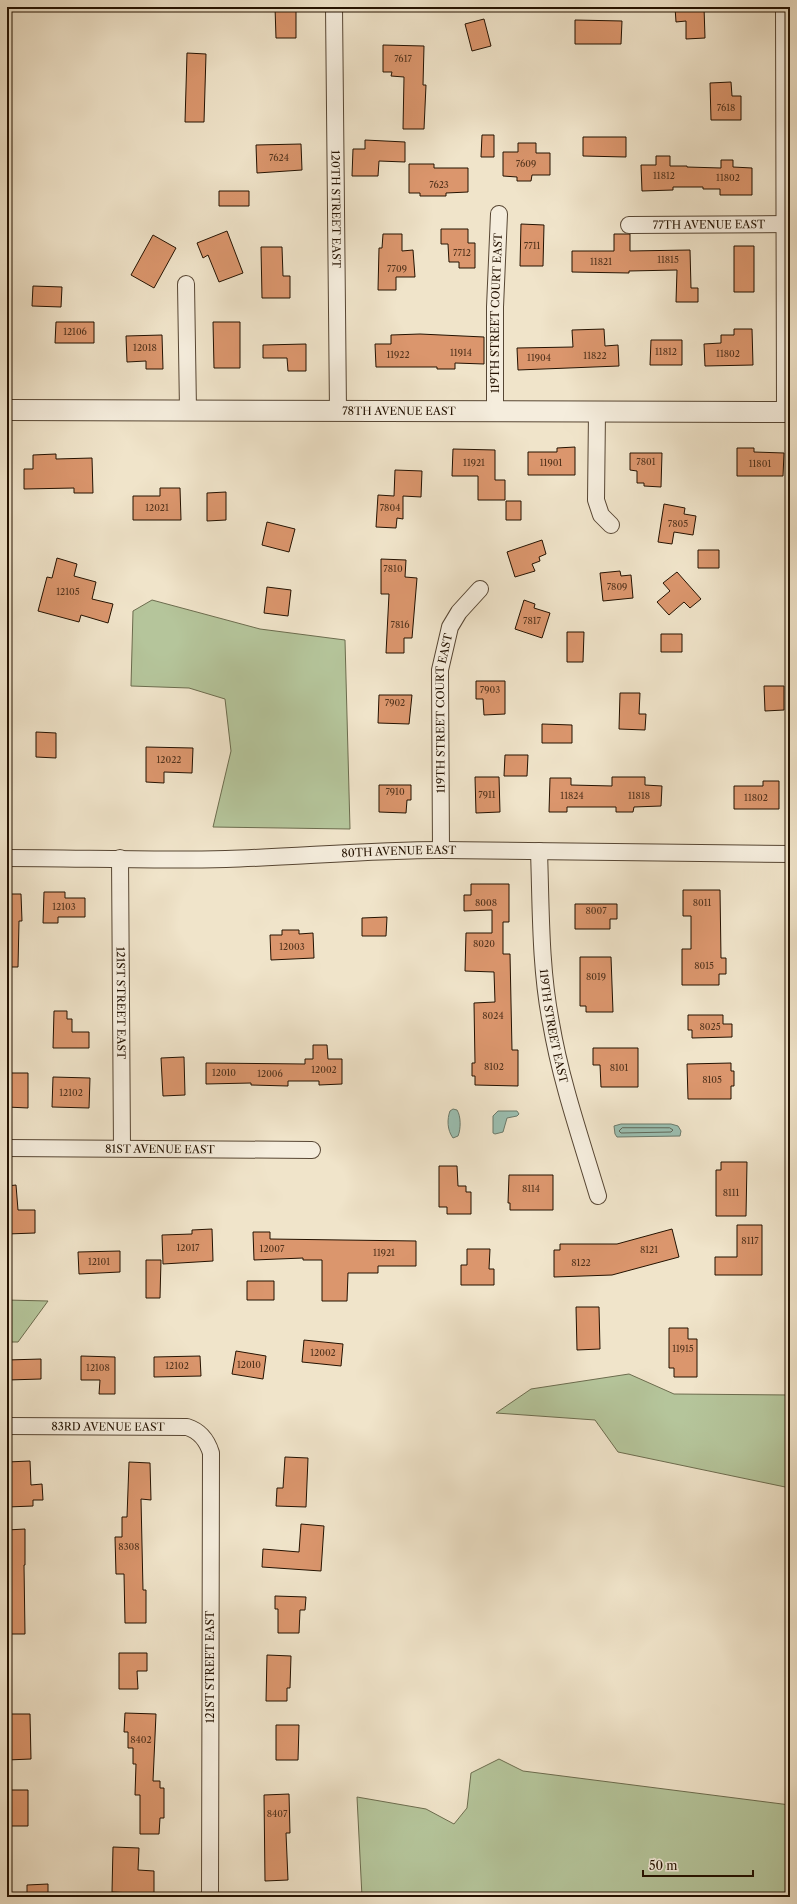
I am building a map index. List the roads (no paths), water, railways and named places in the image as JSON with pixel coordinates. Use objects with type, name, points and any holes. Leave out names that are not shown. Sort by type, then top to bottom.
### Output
[{"type":"street","name":"120TH STREET EAST","points":[[334,7],[338,411]]},
{"type":"street","points":[[784,7],[788,412]]},
{"type":"street","name":"119TH STREET COURT EAST","points":[[495,412],[495,307],[499,214]]},
{"type":"street","name":"77TH AVENUE EAST","points":[[629,225],[787,224]]},
{"type":"street","points":[[186,284],[188,410]]},
{"type":"street","name":"78TH AVENUE EAST","points":[[7,410],[788,412]]},
{"type":"street","points":[[597,412],[596,500],[601,515],[611,525]]},
{"type":"street","name":"119TH STREET COURT EAST","points":[[441,850],[440,670],[450,627],[459,612],[480,589]]},
{"type":"street","name":"80TH AVENUE EAST","points":[[7,858],[224,859],[334,855],[397,850],[790,854]]},
{"type":"street","name":"119TH STREET EAST","points":[[539,851],[544,973],[551,1024],[564,1083],[598,1196]]},
{"type":"street","name":"121ST STREET EAST","points":[[120,858],[122,1148]]},
{"type":"street","name":"81ST AVENUE EAST","points":[[7,1148],[312,1150]]},
{"type":"street","name":"83RD AVENUE EAST","points":[[7,1426],[186,1427],[200,1433],[204,1439]]},
{"type":"street","name":"121ST STREET EAST","points":[[204,1439],[211,1453],[210,1897]]},
{"type":"water","points":[[453,1109],[457,1110],[459,1116],[460,1130],[458,1136],[453,1138],[449,1128],[448,1117],[450,1111]]},
{"type":"water","points":[[498,1111],[517,1111],[519,1114],[517,1116],[507,1118],[503,1132],[495,1134],[493,1133],[493,1116]]},
{"type":"water","points":[[621,1124],[671,1124],[678,1126],[681,1131],[680,1136],[617,1137],[614,1126]]}]
